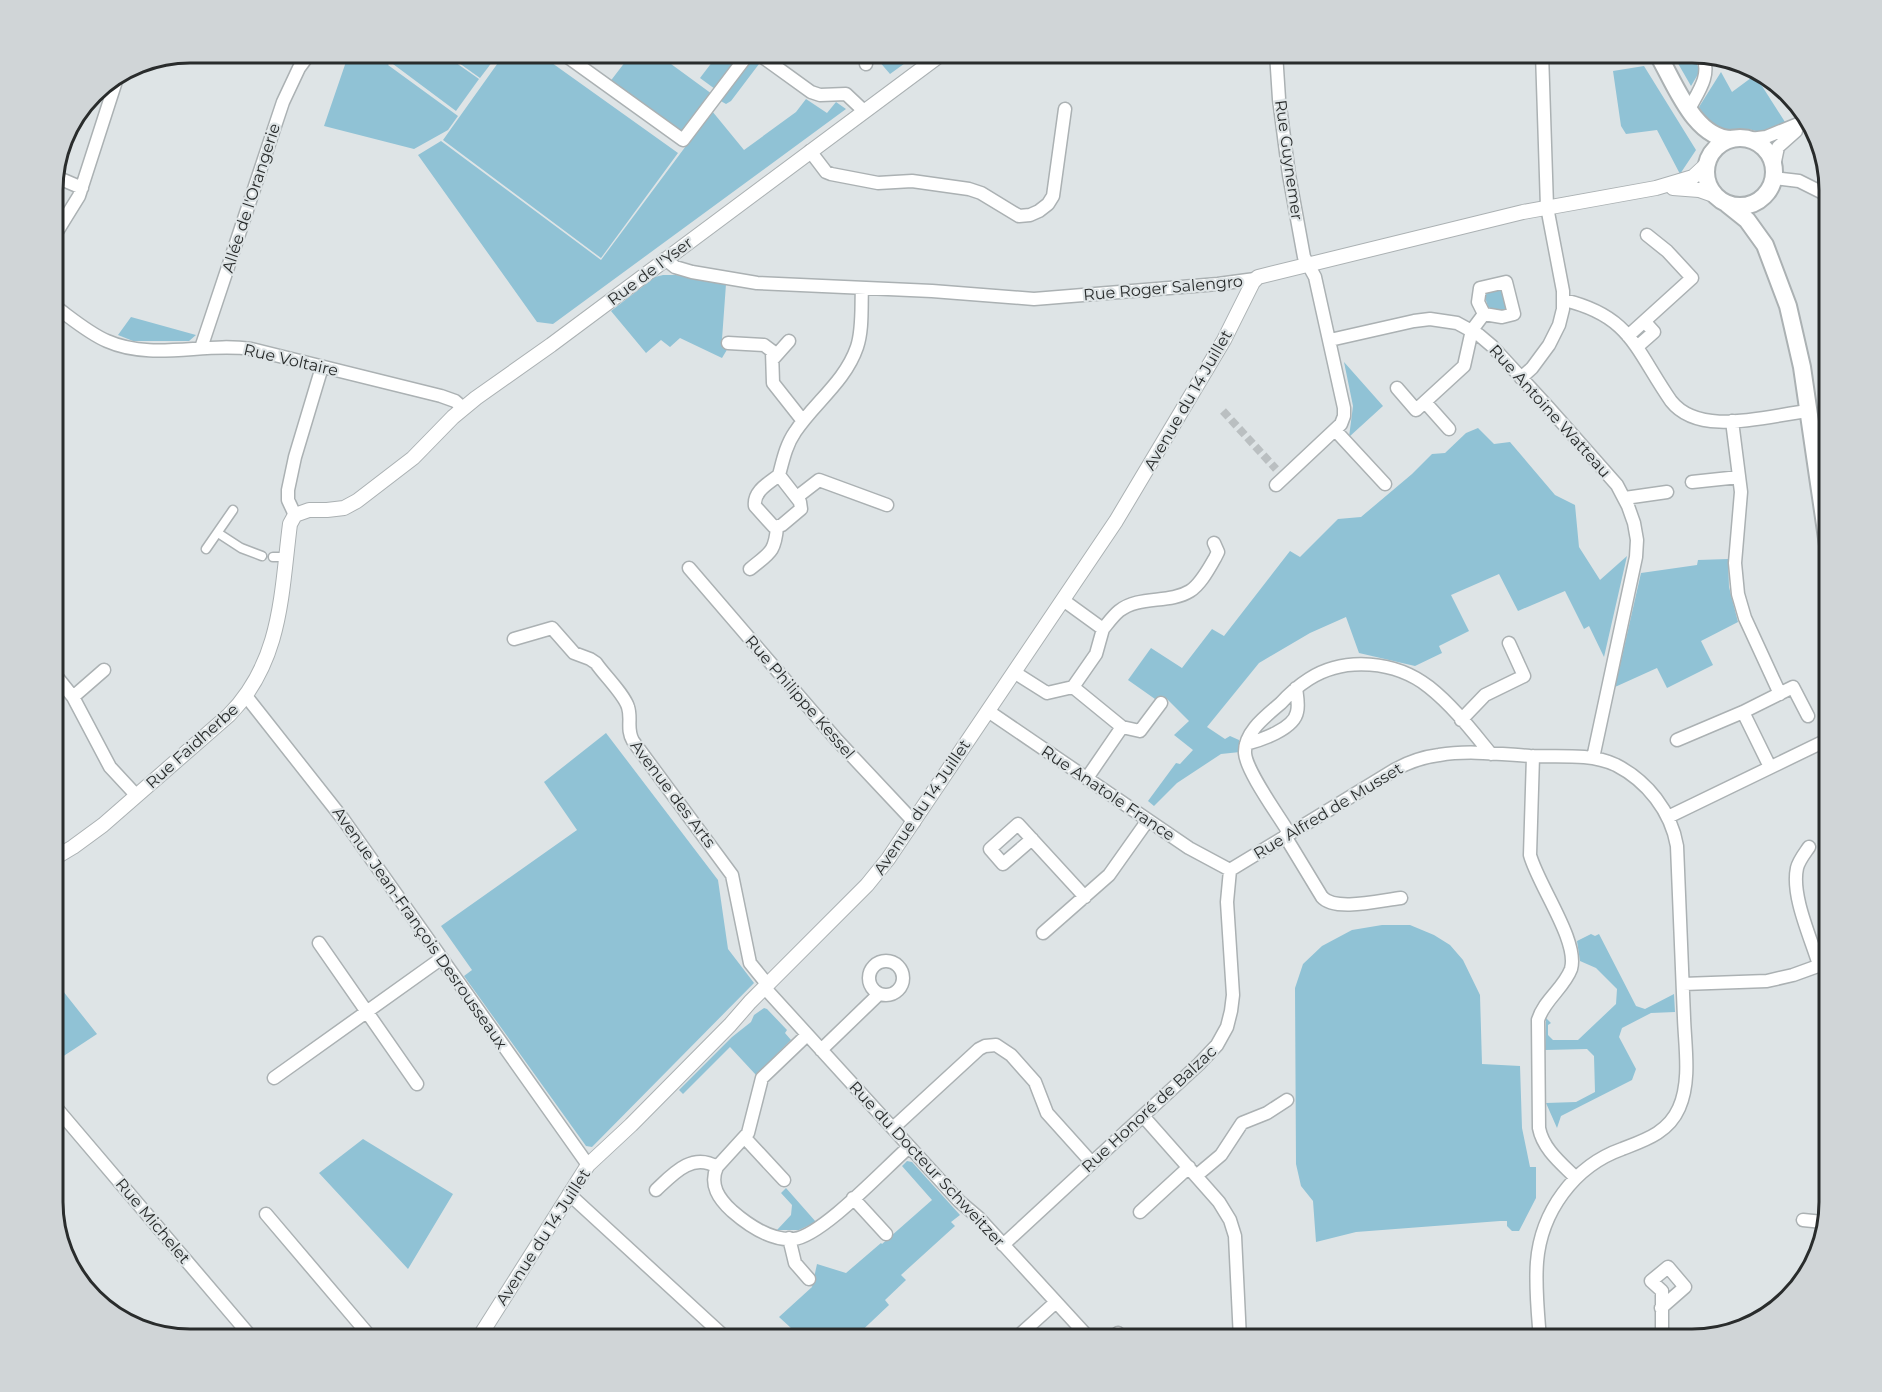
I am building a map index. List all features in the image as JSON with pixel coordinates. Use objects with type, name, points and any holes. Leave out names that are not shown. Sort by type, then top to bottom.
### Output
[{"type":"main road","points":[[1663,63],[1689,109],[1709,133],[1720,138],[1741,139],[1764,147],[1772,158],[1774,172],[1770,190],[1764,196],[1747,206],[1722,200]]},
{"type":"main road","points":[[1689,109],[1708,162],[1707,181],[1722,200],[1746,219],[1765,246],[1782,287],[1802,367],[1819,478]]},
{"type":"main road","points":[[1708,162],[1718,146],[1741,139]]},
{"type":"main road","points":[[1764,196],[1760,217],[1765,246]]},
{"type":"street","name":"Allée de l'Orangerie","points":[[201,348],[283,102],[302,63]]},
{"type":"street","points":[[577,63],[683,141],[741,63]]},
{"type":"street","points":[[772,63],[811,92],[820,95],[846,94],[864,111]]},
{"type":"street","name":"Rue de l'Yser","points":[[295,515],[304,511],[344,508],[363,496],[413,458],[463,408],[551,345],[928,63]]},
{"type":"street","name":"Rue Guynemer","points":[[1277,63],[1289,175],[1304,257],[1315,277],[1344,408],[1344,417],[1335,430]]},
{"type":"street","points":[[1521,378],[1536,363],[1556,333],[1562,316],[1564,300],[1547,207],[1542,63]]},
{"type":"street","points":[[1689,109],[1706,74],[1706,64]]},
{"type":"street","points":[[63,222],[82,188],[114,88]]},
{"type":"street","points":[[810,152],[826,172],[831,174],[878,183],[912,181],[969,189],[988,197],[1015,214],[1025,216],[1044,207],[1053,196],[1065,109]]},
{"type":"street","points":[[1741,139],[1768,137],[1801,124]]},
{"type":"street","points":[[1802,126],[1782,142],[1775,152],[1774,172],[1819,191]]},
{"type":"street","name":"Rue Roger Salengro","points":[[665,259],[675,267],[692,272],[740,281],[1042,299],[1218,284],[1255,279],[1264,274],[1547,207],[1656,188],[1693,177],[1708,162]]},
{"type":"street","points":[[63,180],[82,188]]},
{"type":"street","name":"Rue Roger Salengro","points":[[1656,188],[1699,189],[1722,200]]},
{"type":"street","points":[[1628,336],[1692,278],[1667,251],[1647,235]]},
{"type":"street","name":"Avenue du 14 Juillet","points":[[485,1329],[588,1165],[867,885],[914,822],[1112,528],[1224,340],[1255,279]]},
{"type":"street","points":[[777,527],[769,524],[755,506],[756,495],[779,475],[789,443],[803,421],[832,388],[855,353],[860,331],[862,288]]},
{"type":"street","points":[[1564,300],[1601,312],[1615,322],[1637,347],[1680,412],[1703,421],[1732,421],[1809,411]]},
{"type":"street","name":"Rue Voltaire","points":[[63,312],[101,338],[120,346],[141,349],[243,348],[441,396],[455,401],[463,408]]},
{"type":"street","points":[[1397,388],[1416,410],[1464,366],[1472,330],[1484,314]]},
{"type":"street","name":"Rue Antoine Watteau","points":[[1330,340],[1430,319],[1449,321],[1472,330],[1492,346],[1604,470],[1625,498],[1636,531],[1636,557],[1593,758]]},
{"type":"street","points":[[1637,347],[1654,332],[1645,322]]},
{"type":"street","points":[[772,359],[789,341]]},
{"type":"street","points":[[728,343],[769,347],[772,351],[773,383],[803,421]]},
{"type":"street","points":[[295,515],[288,500],[288,490],[295,457],[322,367]]},
{"type":"street","points":[[1425,402],[1449,429]]},
{"type":"street","points":[[1732,421],[1740,504],[1735,563],[1738,594],[1745,618],[1780,694]]},
{"type":"street","points":[[1279,477],[1335,430],[1385,484]]},
{"type":"street","points":[[777,527],[798,512],[801,505],[779,475]]},
{"type":"street","points":[[1692,482],[1739,477]]},
{"type":"street","points":[[797,497],[819,480],[888,505]]},
{"type":"street","points":[[1625,498],[1666,492]]},
{"type":"street","points":[[206,549],[233,510]]},
{"type":"street","name":"Rue Faidherbe","points":[[63,853],[92,834],[229,715],[246,696],[261,671],[273,640],[283,598],[279,557],[295,515]]},
{"type":"street","points":[[750,569],[772,550],[776,542],[777,527]]},
{"type":"street","points":[[218,533],[241,548],[262,556]]},
{"type":"street","points":[[1014,672],[1047,693],[1074,687],[1096,654],[1103,629],[1114,616],[1125,607],[1169,598],[1192,589],[1218,552],[1215,543]]},
{"type":"street","name":"Rue Philippe Kessel","points":[[689,568],[836,739],[914,822]]},
{"type":"street","points":[[1063,600],[1103,629]]},
{"type":"street","name":"Avenue des Arts","points":[[514,639],[552,628],[574,653],[596,663],[626,704],[629,712],[630,736],[732,875],[750,963],[766,986]]},
{"type":"street","points":[[1461,720],[1485,695],[1524,676],[1509,643]]},
{"type":"street","points":[[1401,898],[1346,904],[1329,903],[1322,897],[1249,767],[1245,752],[1248,738],[1296,688],[1314,676],[1339,667],[1368,664],[1388,667],[1423,682],[1436,692],[1491,754]]},
{"type":"street","points":[[73,697],[104,670]]},
{"type":"street","points":[[63,684],[73,697],[110,766],[136,795]]},
{"type":"street","points":[[1074,687],[1122,727],[1140,731],[1161,703]]},
{"type":"street","points":[[1677,740],[1743,712],[1793,687],[1808,716]]},
{"type":"street","points":[[1246,744],[1272,735],[1295,719],[1298,709],[1296,688]]},
{"type":"street","name":"Avenue Jean-François Desrousseaux","points":[[246,696],[343,819],[588,1165]]},
{"type":"street","name":"Rue Anatole France","points":[[988,711],[1204,857],[1230,870]]},
{"type":"street","points":[[1743,712],[1770,767]]},
{"type":"street","points":[[1087,778],[1122,727]]},
{"type":"street","points":[[1668,817],[1819,744]]},
{"type":"street","name":"Rue Alfred de Musset","points":[[1230,870],[1386,774],[1411,762],[1438,755],[1491,754],[1593,758],[1615,765],[1635,778],[1660,803],[1668,817],[1677,846],[1685,1087],[1678,1110],[1669,1123],[1655,1135],[1606,1156],[1576,1178],[1555,1205],[1541,1237],[1536,1269],[1539,1329]]},
{"type":"street","points":[[1533,756],[1530,855],[1535,871],[1566,935],[1572,955],[1569,974],[1542,1010],[1538,1020],[1539,1128],[1549,1150],[1576,1178]]},
{"type":"street","points":[[1043,933],[1114,869],[1148,820]]},
{"type":"street","points":[[1032,839],[1084,897]]},
{"type":"street","points":[[1809,847],[1797,869],[1797,890],[1819,948]]},
{"type":"street","name":"Rue Honoré de Balzac","points":[[1003,1245],[1211,1054],[1227,1027],[1233,995],[1227,902],[1230,870]]},
{"type":"street","points":[[319,943],[417,1084]]},
{"type":"street","points":[[274,1078],[442,958]]},
{"type":"street","points":[[1683,984],[1767,981],[1784,978],[1819,966]]},
{"type":"street","name":"Rue du Docteur Schweitzer","points":[[766,986],[807,1035],[959,1202],[979,1218],[1080,1329]]},
{"type":"street","points":[[821,1050],[879,994]]},
{"type":"street","points":[[807,1035],[762,1078],[745,1138],[717,1167],[714,1174],[714,1187],[729,1208],[755,1228],[766,1233],[789,1238],[800,1237],[814,1231],[909,1147]]},
{"type":"street","points":[[893,1128],[979,1049],[996,1045],[1006,1050],[1030,1077],[1037,1087],[1047,1113],[1092,1163]]},
{"type":"street","points":[[1140,1212],[1193,1172],[1221,1155],[1242,1124],[1267,1113],[1287,1100]]},
{"type":"street","name":"Rue Michelet","points":[[63,1116],[244,1329]]},
{"type":"street","points":[[1143,1116],[1225,1210],[1233,1228],[1239,1329]]},
{"type":"street","points":[[745,1138],[784,1180]]},
{"type":"street","points":[[656,1190],[682,1167],[700,1162],[717,1167]]},
{"type":"street","points":[[569,1194],[715,1329]]},
{"type":"street","points":[[853,1198],[886,1234]]},
{"type":"street","points":[[266,1214],[364,1329]]},
{"type":"street","points":[[1803,1220],[1818,1221]]},
{"type":"street","points":[[789,1238],[795,1263],[809,1279]]},
{"type":"street","points":[[1027,1329],[1056,1302]]},
{"type":"street","points":[[1661,1308],[1662,1329]]},
{"type":"shaded area","points":[[346,63],[390,63],[388,65],[458,116],[448,130],[414,149],[324,126]]},
{"type":"shaded area","points":[[456,63],[479,79],[456,111],[393,64]]},
{"type":"shaded area","points":[[459,63],[491,63],[480,78]]},
{"type":"shaded area","points":[[498,63],[552,63],[678,153],[601,258],[443,140]]},
{"type":"shaded area","points":[[624,63],[670,63],[712,94],[686,129],[679,131],[609,83]]},
{"type":"shaded area","points":[[711,63],[734,63],[715,89],[700,78]]},
{"type":"shaded area","points":[[747,63],[759,64],[731,101],[726,104],[719,100]]},
{"type":"shaded area","points":[[881,63],[905,63],[890,74]]},
{"type":"shaded area","points":[[1678,63],[1697,63],[1700,71],[1691,86]]},
{"type":"shaded area","points":[[1644,66],[1696,150],[1680,174],[1657,130],[1626,134],[1621,126],[1613,71]]},
{"type":"shaded area","points":[[1721,72],[1732,92],[1751,78],[1760,83],[1785,122],[1759,132],[1742,129],[1724,132],[1709,123],[1699,107]]},
{"type":"shaded area","points":[[806,99],[827,113],[836,102],[846,109],[553,324],[537,322],[418,155],[441,141],[601,260],[712,111],[744,150],[796,112]]},
{"type":"shaded area","points":[[676,275],[726,284],[722,339],[727,340],[728,348],[722,358],[680,338],[670,347],[661,340],[646,353],[611,311],[655,277]]},
{"type":"shaded area","points":[[1501,287],[1507,312],[1498,312],[1488,307],[1485,297],[1488,290]]},
{"type":"shaded area","points":[[131,317],[196,335],[189,341],[133,341],[118,335]]},
{"type":"shaded area","points":[[1344,362],[1383,406],[1349,437],[1353,406]]},
{"type":"shaded area","points":[[1478,428],[1494,444],[1510,442],[1555,495],[1575,505],[1579,547],[1600,580],[1627,556],[1604,657],[1589,626],[1584,629],[1565,591],[1518,611],[1499,574],[1451,595],[1469,631],[1439,646],[1442,653],[1415,666],[1359,653],[1346,617],[1310,633],[1259,663],[1207,727],[1225,739],[1230,736],[1239,740],[1240,752],[1221,754],[1177,783],[1154,806],[1148,801],[1176,763],[1180,764],[1193,750],[1174,735],[1189,721],[1167,699],[1155,699],[1128,680],[1151,648],[1182,668],[1212,629],[1224,636],[1290,551],[1300,557],[1338,519],[1361,517],[1432,454],[1445,453],[1466,433]]},
{"type":"shaded area","points":[[1728,559],[1729,587],[1738,622],[1701,641],[1713,665],[1667,688],[1657,668],[1615,687],[1641,573],[1697,565],[1698,560]]},
{"type":"shaded area","points":[[606,733],[718,880],[728,949],[754,983],[592,1147],[586,1146],[464,976],[472,970],[441,926],[577,830],[544,782]]},
{"type":"shaded area","points":[[1382,925],[1410,925],[1450,945],[1463,960],[1480,995],[1482,1064],[1520,1066],[1522,1128],[1530,1167],[1536,1167],[1536,1198],[1519,1231],[1512,1231],[1507,1226],[1507,1221],[1500,1221],[1356,1232],[1316,1242],[1313,1201],[1301,1186],[1296,1164],[1295,988],[1303,964],[1322,946],[1352,930]]},
{"type":"shaded area","points":[[1591,934],[1595,936],[1599,934],[1636,1006],[1645,1009],[1674,994],[1675,1012],[1651,1013],[1622,1028],[1619,1037],[1636,1069],[1632,1080],[1561,1116],[1557,1128],[1546,1103],[1576,1102],[1595,1092],[1594,1056],[1587,1049],[1545,1050],[1546,1018],[1551,1023],[1548,1025],[1548,1035],[1553,1040],[1578,1040],[1616,1004],[1617,989],[1596,968],[1580,961],[1577,941]]},
{"type":"shaded area","points":[[63,991],[97,1034],[63,1056]]},
{"type":"shaded area","points":[[764,1008],[787,1030],[785,1033],[791,1040],[756,1075],[730,1047],[683,1094],[679,1090],[732,1037],[751,1022],[754,1015]]},
{"type":"shaded area","points":[[363,1139],[453,1194],[408,1269],[319,1173]]},
{"type":"shaded area","points":[[907,1161],[912,1162],[960,1215],[951,1222],[955,1226],[901,1275],[906,1280],[885,1300],[889,1305],[864,1329],[792,1329],[779,1317],[812,1287],[817,1264],[846,1273],[932,1200],[902,1166]]},
{"type":"shaded area","points":[[786,1188],[816,1222],[799,1230],[777,1230],[791,1215],[792,1205],[781,1193]]},
{"type":"tunnel","points":[[1223,411],[1276,469]]}]
